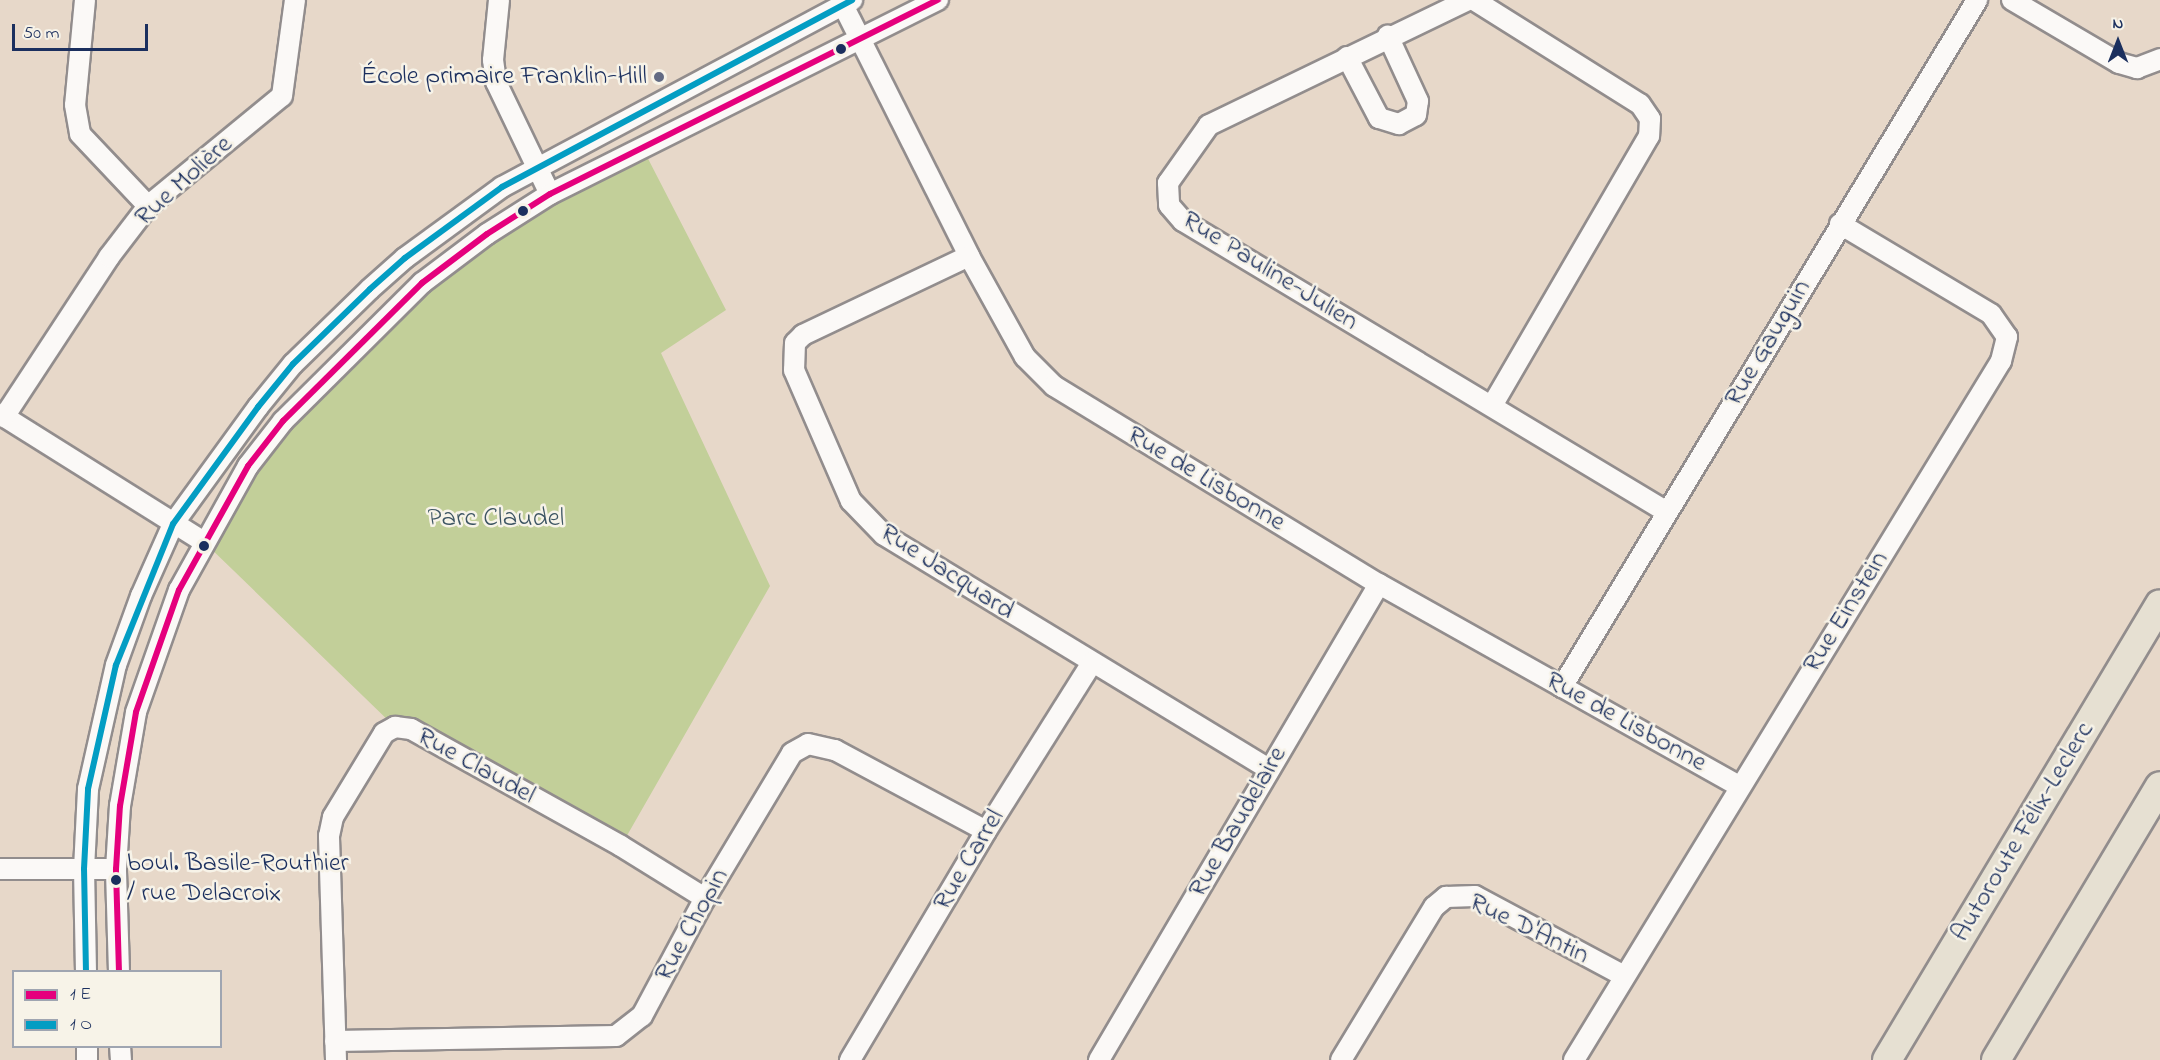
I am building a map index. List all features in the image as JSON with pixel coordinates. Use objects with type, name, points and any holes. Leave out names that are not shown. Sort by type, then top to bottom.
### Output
[{"type":"highway","name":"Autoroute Félix-Leclerc","points":[[1887,1060],[2160,604]]},
{"type":"highway","points":[[1996,1060],[2160,786]]},
{"type":"street","points":[[85,0],[75,105],[80,134],[148,206]]},
{"type":"street","name":"Rue Molière","points":[[2,415],[109,256],[148,206],[282,96],[295,0]]},
{"type":"street","points":[[499,0],[493,71],[550,194]]},
{"type":"street","points":[[119,970],[116,869],[124,768],[136,712],[163,630],[204,542],[248,466],[321,381],[422,283],[487,234],[550,194],[938,0]]},
{"type":"street","name":"Rue Pauline-Julien","points":[[1468,0],[1388,36],[1209,125],[1168,183],[1169,205],[1183,221],[1667,512]]},
{"type":"street","points":[[1474,0],[1640,104],[1650,119],[1649,136],[1492,406]]},
{"type":"street","name":"Rue Gauguin","points":[[1562,687],[1977,0]]},
{"type":"street","points":[[2012,0],[2119,63],[2137,68],[2160,59]]},
{"type":"street","points":[[86,970],[84,869],[88,789],[99,729],[141,596],[173,524],[219,458],[301,356],[405,258],[536,166],[848,2]]},
{"type":"street","name":"Rue de Lisbonne","points":[[848,2],[861,38],[969,256],[1025,357],[1054,386],[1379,584],[1739,786]]},
{"type":"street","points":[[1347,57],[1379,118],[1399,124],[1416,115],[1418,101],[1388,36]]},
{"type":"street","name":"Rue Einstein","points":[[1575,1060],[1739,786],[2001,361],[2007,338],[1991,314],[1840,224]]},
{"type":"street","name":"Rue Jacquard","points":[[969,256],[803,335],[795,343],[794,370],[851,501],[884,535],[1269,769]]},
{"type":"street","points":[[2,415],[204,542]]},
{"type":"street","name":"Rue Baudelaire","points":[[1098,1060],[1379,584]]},
{"type":"street","name":"Rue Carrel","points":[[850,1060],[986,831],[1092,663]]},
{"type":"street","name":"Rue Claudel","points":[[336,1051],[329,836],[333,817],[384,733],[395,726],[411,729],[621,846],[705,898]]},
{"type":"street","name":"Rue Chopin","points":[[336,1051],[616,1036],[642,1016],[705,898],[792,753],[808,744],[835,750],[986,831]]},
{"type":"street","points":[[0,869],[116,869]]},
{"type":"street","name":"Rue D'Antin","points":[[1341,1060],[1434,907],[1446,897],[1475,896],[1624,976]]},
{"type":"green space","name":"Parc Claudel","points":[[642,147],[726,310],[661,353],[770,586],[621,846],[395,727],[204,542],[248,466],[422,283]]},
{"type":"transit line","points":[[86,970],[84,869],[88,789],[116,665],[173,524],[258,407],[293,364],[370,289],[405,258],[502,187],[852,0]]},
{"type":"transit line","points":[[119,970],[116,869],[120,806],[136,712],[179,590],[248,466],[283,421],[422,283],[487,234],[550,194],[938,0]]},
{"type":"place","name":"École primaire Franklin-Hill","points":[[659,77]]},
{"type":"place","name":"boul. Basile-Routhier / rue Delacroix","points":[[116,880]]}]
